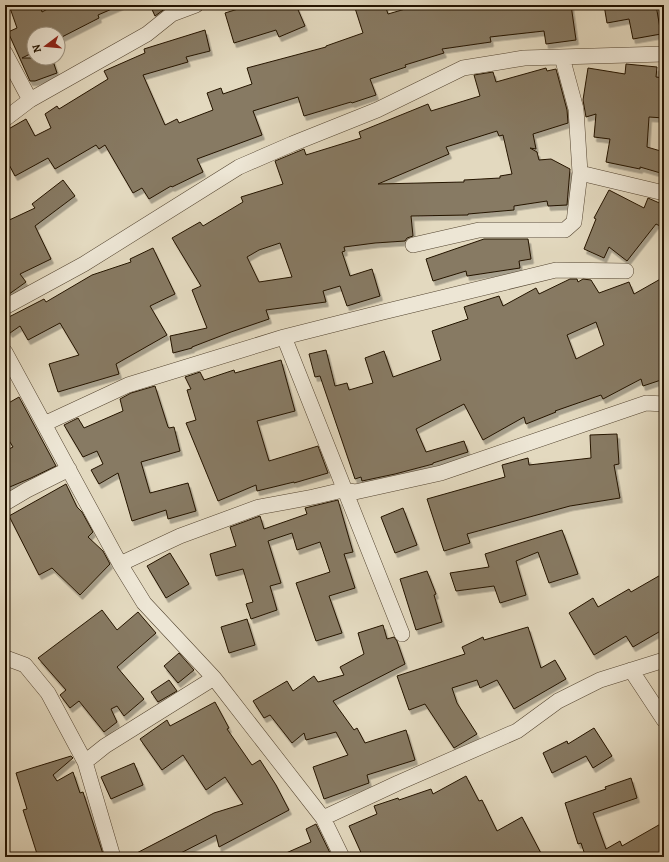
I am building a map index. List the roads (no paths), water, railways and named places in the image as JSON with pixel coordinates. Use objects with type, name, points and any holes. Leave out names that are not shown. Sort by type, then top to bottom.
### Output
[{"type":"street","points":[[5,119],[30,100],[147,34],[172,14],[196,5]]},
{"type":"street","points":[[5,53],[30,100]]},
{"type":"street","points":[[5,306],[84,264],[239,167],[377,110],[463,68],[524,58],[664,54]]},
{"type":"street","points":[[413,245],[479,230],[565,230],[574,222],[580,173],[576,109],[562,57]]},
{"type":"street","points":[[580,173],[664,193]]},
{"type":"street","points":[[44,424],[128,385],[284,337],[556,270],[626,272]]},
{"type":"street","points":[[284,337],[402,634]]},
{"type":"street","points":[[5,352],[120,564],[144,603],[214,678],[323,818],[342,857]]},
{"type":"street","points":[[120,564],[180,536],[259,507],[344,490],[355,492],[441,473],[646,404],[664,404]]},
{"type":"street","points":[[5,503],[69,469]]},
{"type":"street","points":[[5,658],[25,665],[48,693],[85,762],[113,857]]},
{"type":"street","points":[[323,818],[398,783],[517,731],[558,702],[600,680],[664,660]]},
{"type":"street","points":[[632,670],[664,720]]},
{"type":"street","points":[[85,762],[106,746],[214,678]]}]
